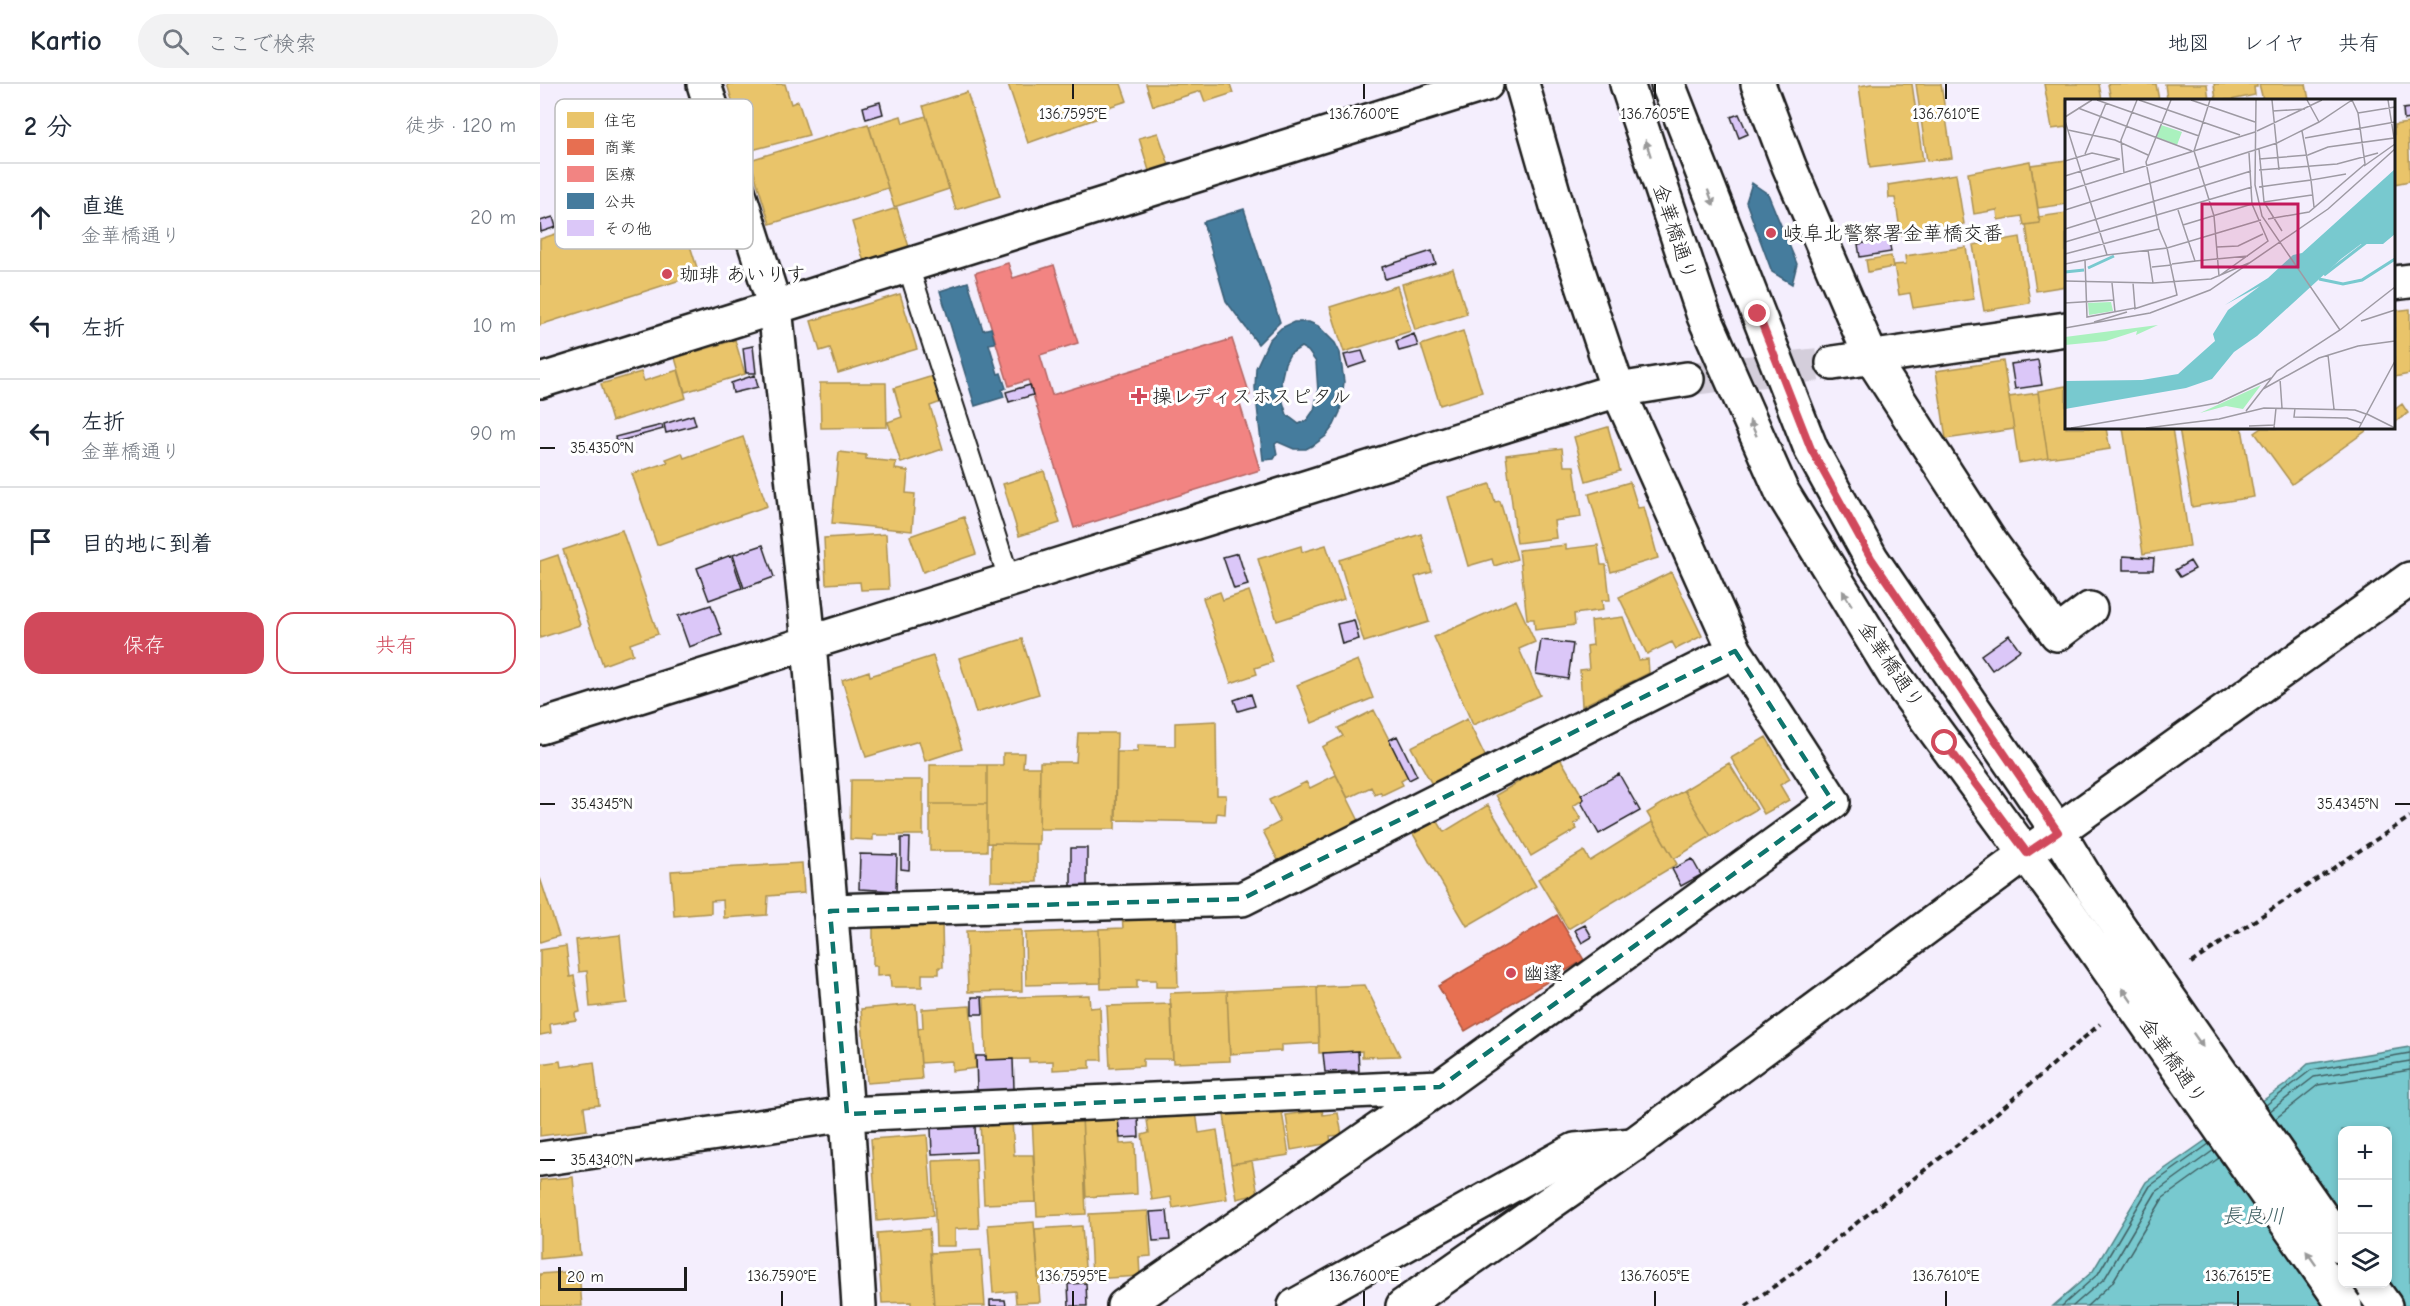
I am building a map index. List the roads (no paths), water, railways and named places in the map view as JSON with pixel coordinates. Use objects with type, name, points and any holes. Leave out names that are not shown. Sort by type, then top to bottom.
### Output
[{"type":"street","points":[[704,84],[709,99]]},
{"type":"street","points":[[540,381],[1486,84]]},
{"type":"street","points":[[1124,1306],[1440,1087],[1833,802],[1735,651],[1618,390],[1561,220],[1522,84]]},
{"type":"street","name":"金華橋通り","points":[[1627,84],[1704,316],[1782,492],[1895,676],[2027,853],[2344,1306]]},
{"type":"street","name":"金華橋通り","points":[[1668,84],[1811,449],[1871,558],[2058,832],[2092,888],[2338,1239]]},
{"type":"street","points":[[1758,84],[1789,165],[1871,357],[1991,543],[2056,634],[2090,609]]},
{"type":"street","points":[[753,238],[775,307],[808,643],[847,1114],[859,1306]]},
{"type":"street","points":[[2395,283],[2410,281]]},
{"type":"street","points":[[1833,363],[2065,329]]},
{"type":"street","points":[[540,728],[1618,390],[1687,379]]},
{"type":"street","points":[[1403,1306],[1633,1145],[2027,853],[2410,579]]},
{"type":"street","points":[[830,911],[1242,899],[1735,651]]},
{"type":"street","points":[[540,1159],[847,1114],[1440,1087]]},
{"type":"street","points":[[1295,1306],[1575,1150],[1633,1145]]},
{"type":"street","points":[[2372,1288],[2385,1306]]},
{"type":"lane","points":[[908,266],[1010,582]]},
{"type":"water","name":"長良川","points":[[2410,1047],[2410,1306],[2053,1306],[2093,1271],[2146,1182],[2285,1085],[2308,1064]]},
{"type":"tunnel","points":[[1687,379],[1833,363]]},
{"type":"place","name":"岐阜北警察署金華橋交番","points":[[1771,233]]},
{"type":"place","name":"珈琲 あいりす","points":[[667,274]]},
{"type":"place","name":"操レディスホスピタル","points":[[1139,396]]},
{"type":"place","name":"幽邃","points":[[1511,973]]}]
